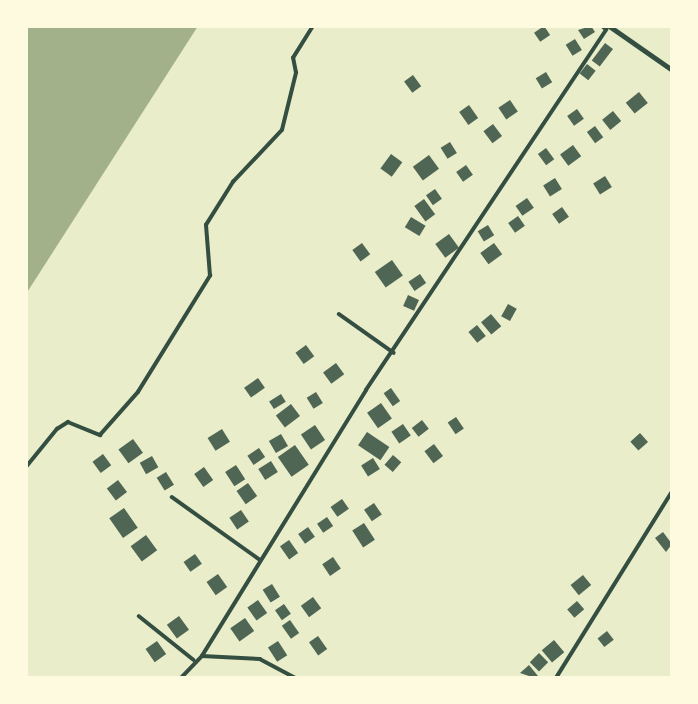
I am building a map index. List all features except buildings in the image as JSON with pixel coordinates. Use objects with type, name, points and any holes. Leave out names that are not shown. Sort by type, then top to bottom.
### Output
[{"type":"main road","points":[[606,28],[672,70]]},
{"type":"street","points":[[26,467],[57,429],[68,422],[100,435],[138,392],[210,276],[206,225],[233,182],[282,130],[296,73],[293,58],[313,26]]},
{"type":"street","points":[[202,656],[259,559],[579,62],[606,28]]},
{"type":"street","points":[[339,314],[394,353]]},
{"type":"street","points":[[556,678],[672,492]]},
{"type":"street","points":[[172,497],[259,559]]},
{"type":"street","points":[[139,616],[194,660]]},
{"type":"street","points":[[181,678],[194,660],[202,656],[260,659],[295,678]]},
{"type":"shaded area","points":[[26,26],[198,26],[26,294]]}]
